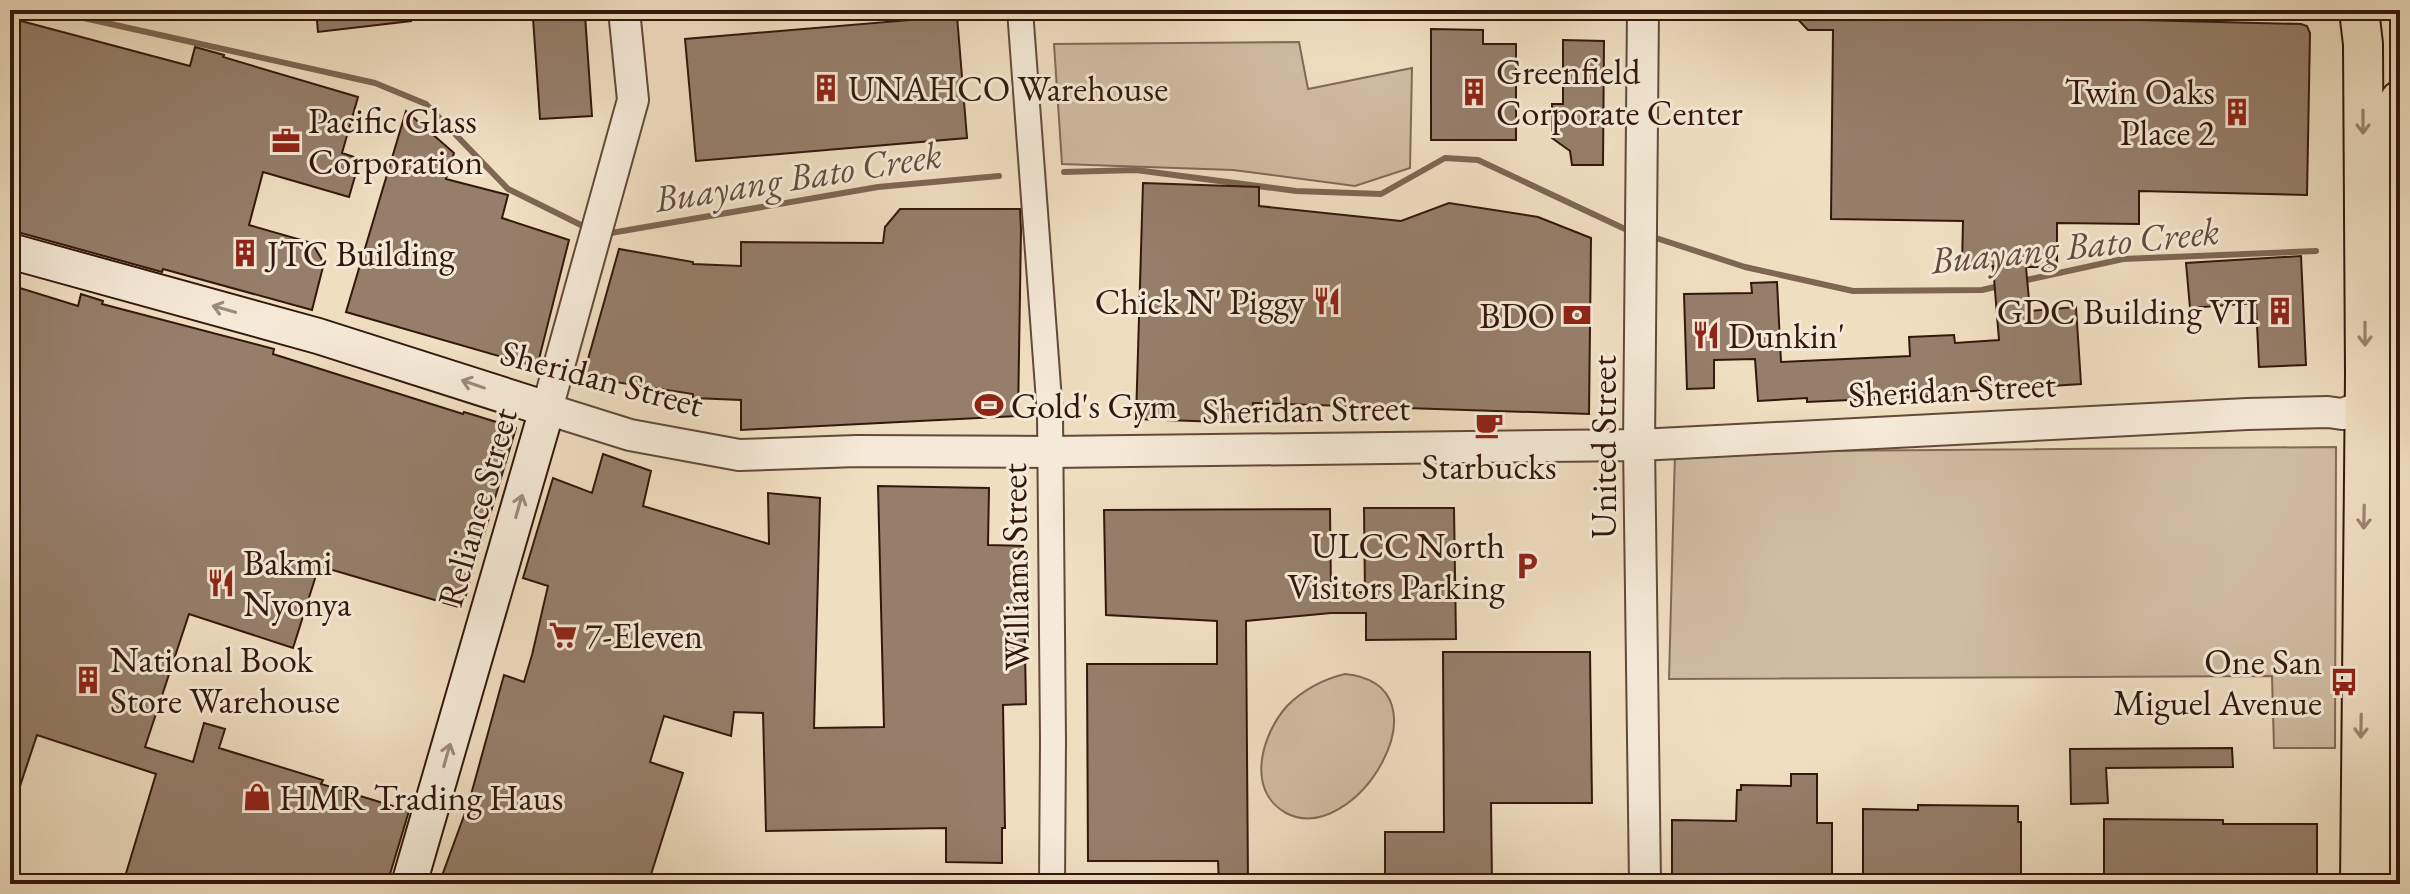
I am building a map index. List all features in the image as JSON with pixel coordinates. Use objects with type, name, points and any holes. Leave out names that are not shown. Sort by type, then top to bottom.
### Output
[{"type":"main road","points":[[2362,21],[2392,593],[2392,884]]},
{"type":"main road","points":[[2360,884],[2381,422],[2400,100]]},
{"type":"main road","name":"Sheridan Street","points":[[10,251],[318,336],[547,409]]},
{"type":"main road","name":"Reliance Street","points":[[409,884],[547,409]]},
{"type":"street","name":"Reliance Street","points":[[547,409],[633,100],[624,10]]},
{"type":"street","name":"Williams Street","points":[[1020,10],[1050,414],[1052,884]]},
{"type":"street","name":"United Street","points":[[1643,10],[1639,445],[1645,884]]},
{"type":"street","name":"Sheridan Street","points":[[547,409],[630,435],[739,455],[857,451],[1050,452],[1639,445],[2328,412],[2381,422]]},
{"type":"shaded area","points":[[1299,42],[1308,89],[1412,68],[1410,168],[1355,186],[1233,170],[1062,164],[1054,44]]},
{"type":"shaded area","points":[[2336,447],[2335,748],[2274,748],[2272,676],[1669,679],[1675,452]]},
{"type":"shaded area","points":[[1345,674],[1377,685],[1392,706],[1393,733],[1383,762],[1364,788],[1340,808],[1313,818],[1286,813],[1273,803],[1265,791],[1262,776],[1265,746],[1271,731],[1287,706],[1300,695],[1322,682]]},
{"type":"building","points":[[316,10],[410,10],[411,21],[318,32]]},
{"type":"building","points":[[1789,10],[2141,10],[2141,20],[2307,26],[2310,33],[2307,195],[2139,191],[2139,224],[2057,223],[2057,267],[2026,267],[2030,311],[2076,307],[2081,384],[1958,392],[1958,395],[1807,402],[1807,398],[1758,401],[1755,359],[1714,360],[1714,388],[1687,389],[1684,294],[1752,293],[1751,283],[1777,282],[1781,362],[1910,356],[1909,337],[1954,335],[1955,343],[1999,340],[1993,266],[1962,266],[1963,221],[1831,219],[1833,30],[1808,30]]},
{"type":"building","points":[[585,15],[592,116],[540,119],[533,18]]},
{"type":"building","name":"UNAHCO Warehouse","points":[[957,16],[967,138],[696,161],[685,39]]},
{"type":"building","points":[[10,18],[190,66],[195,47],[358,97],[342,153],[360,159],[349,197],[263,172],[249,225],[312,243],[324,263],[312,310],[10,230]]},
{"type":"building","name":"Greenfield Corporate Center","points":[[1431,29],[1483,30],[1483,44],[1516,44],[1516,140],[1431,140]]},
{"type":"building","points":[[1563,40],[1604,41],[1603,165],[1572,165],[1570,151],[1552,138],[1552,104],[1563,104]]},
{"type":"building","points":[[406,111],[454,153],[446,179],[508,195],[502,218],[569,240],[537,367],[346,312]]},
{"type":"building","points":[[1143,183],[1259,187],[1259,206],[1401,221],[1449,203],[1538,217],[1591,238],[1589,414],[1253,403],[1252,423],[1136,419]]},
{"type":"building","points":[[900,209],[1020,209],[1018,416],[741,430],[741,400],[693,398],[693,394],[583,377],[619,249],[693,264],[741,266],[741,242],[883,243],[885,227]]},
{"type":"building","name":"GDC Building VII","points":[[2301,256],[2306,365],[2259,367],[2256,303],[2190,308],[2186,263]]},
{"type":"building","points":[[10,285],[78,306],[81,294],[103,301],[102,304],[274,349],[273,354],[516,428],[462,608],[319,566],[293,648],[189,614],[145,747],[193,762],[204,723],[225,729],[219,748],[409,811],[387,884],[136,884],[124,880],[156,774],[37,735],[13,807],[10,807]]},
{"type":"building","points":[[603,454],[651,471],[643,506],[769,544],[768,493],[820,498],[814,728],[884,727],[878,486],[989,488],[988,545],[1023,546],[1026,704],[1003,705],[1005,828],[1002,828],[1002,863],[946,862],[946,828],[766,831],[763,713],[734,712],[731,736],[664,716],[650,762],[683,773],[648,884],[439,884],[469,802],[504,675],[524,682],[532,655],[548,586],[523,578],[553,478],[592,493]]},
{"type":"building","points":[[1364,508],[1454,508],[1456,639],[1366,640],[1366,613],[1246,621],[1248,884],[1219,884],[1218,861],[1088,861],[1087,664],[1217,664],[1217,621],[1106,615],[1104,510],[1330,509],[1331,593],[1365,592]]},
{"type":"building","points":[[1443,652],[1590,652],[1592,803],[1491,803],[1492,884],[1385,884],[1385,832],[1444,832]]},
{"type":"building","points":[[2232,748],[2233,767],[2106,768],[2108,803],[2071,804],[2070,749]]},
{"type":"building","points":[[1791,774],[1817,774],[1817,823],[1832,823],[1832,884],[1672,884],[1672,820],[1736,821],[1737,790],[1741,790],[1741,785],[1791,786]]},
{"type":"building","points":[[1918,805],[2018,806],[2021,884],[1863,884],[1863,809],[1918,810]]},
{"type":"building","points":[[2104,819],[2317,824],[2317,884],[2104,884]]},
{"type":"waterway","name":"Buayang Bato Creek","points":[[48,10],[375,83],[426,104],[508,189],[585,227]]},
{"type":"waterway","name":"Buayang Bato Creek","points":[[1064,172],[1136,170],[1296,191],[1381,194],[1445,158],[1478,160],[1625,229]]},
{"type":"waterway","name":"Buayang Bato Creek","points":[[605,234],[878,187],[999,176]]},
{"type":"waterway","name":"Buayang Bato Creek","points":[[1656,238],[1745,267],[1853,291],[1982,290],[1999,286]]},
{"type":"waterway","name":"Buayang Bato Creek","points":[[2022,281],[2123,259],[2316,251]]},
{"type":"place","name":"UNAHCO Warehouse","points":[[826,88]]},
{"type":"place","name":"Greenfield Corporate Center","points":[[1474,92]]},
{"type":"place","name":"Twin Oaks Place 2","points":[[2237,112]]},
{"type":"place","name":"Pacific Glass Corporation","points":[[286,141]]},
{"type":"place","name":"JTC Building","points":[[245,253]]},
{"type":"place","name":"Chick N' Piggy","points":[[1327,301]]},
{"type":"place","name":"GDC Building VII","points":[[2280,311]]},
{"type":"place","name":"BDO","points":[[1577,315]]},
{"type":"place","name":"Dunkin'","points":[[1706,335]]},
{"type":"place","name":"Gold's Gym","points":[[989,405]]},
{"type":"place","name":"Starbucks","points":[[1489,425]]},
{"type":"place","name":"ULCC North Visitors Parking","points":[[1527,566]]},
{"type":"place","name":"Bakmi Nyonya","points":[[221,583]]},
{"type":"place","name":"7-Eleven","points":[[563,635]]},
{"type":"place","name":"National Book Store Warehouse","points":[[88,680]]},
{"type":"place","name":"One San Miguel Avenue","points":[[2344,682]]},
{"type":"place","name":"HMR Trading Haus","points":[[257,797]]}]
